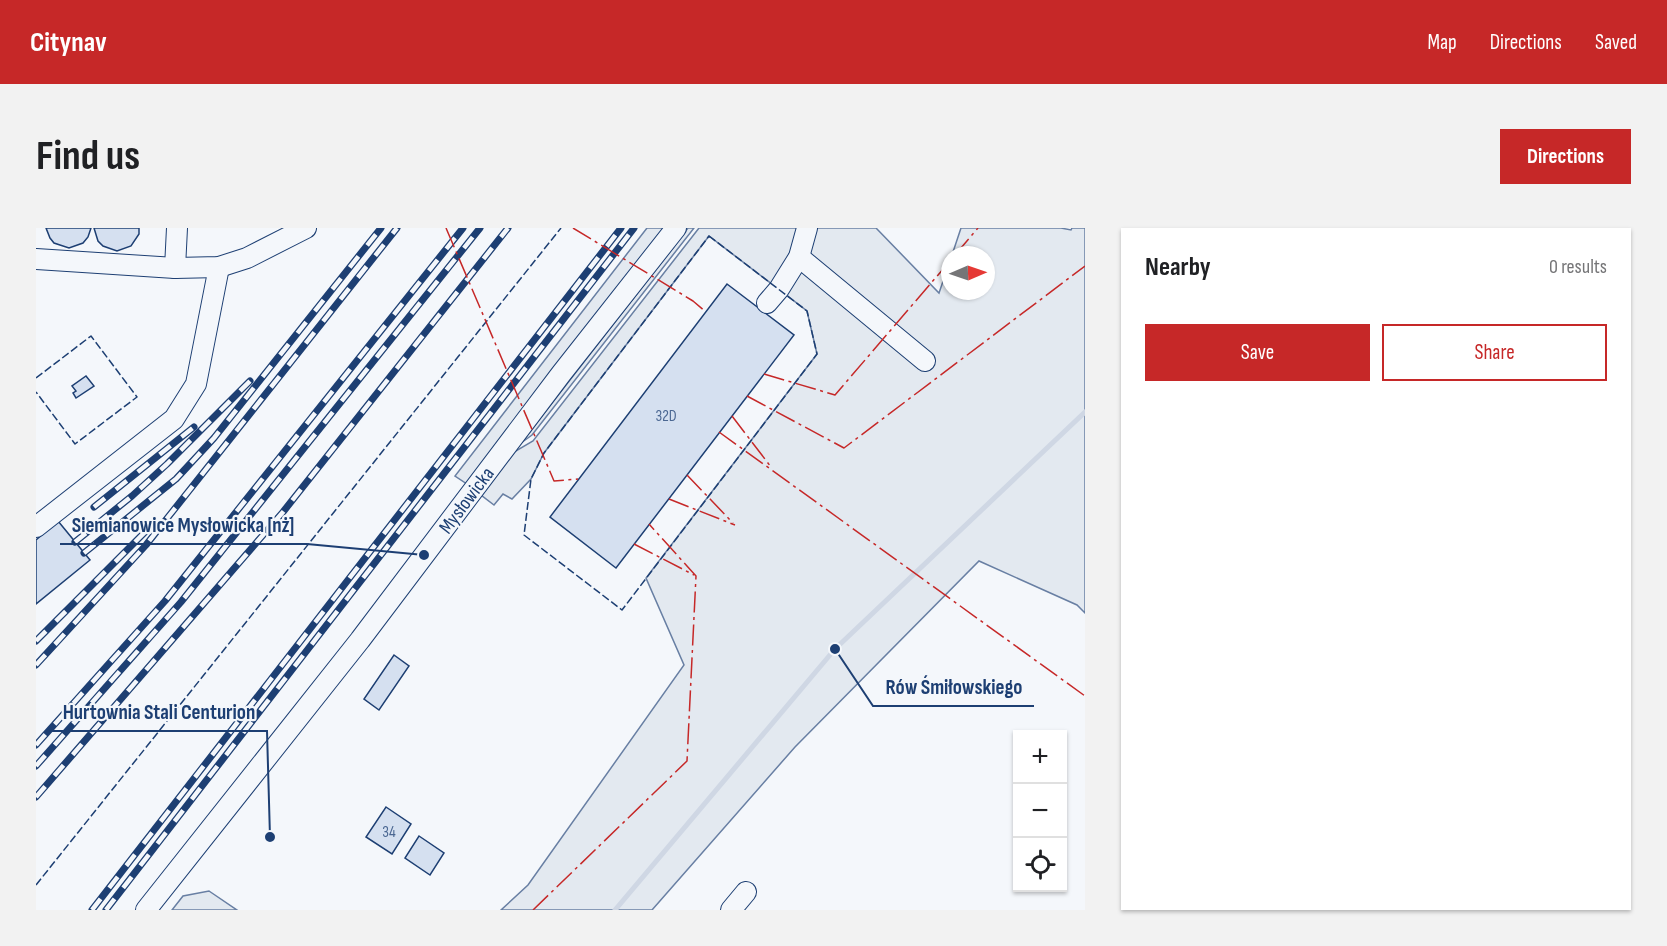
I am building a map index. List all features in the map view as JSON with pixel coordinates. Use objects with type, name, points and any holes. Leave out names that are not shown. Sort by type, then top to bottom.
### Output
[{"type":"street","points":[[175,268],[177,228]]},
{"type":"street","points":[[36,259],[175,268],[219,267],[247,258],[306,228]]},
{"type":"street","name":"Mysłowicka","points":[[146,910],[360,640],[561,374],[676,228]]},
{"type":"street","points":[[767,303],[779,289],[799,257],[807,228]]},
{"type":"street","points":[[799,257],[926,361]]},
{"type":"street","points":[[36,527],[174,418],[185,404],[196,384],[219,267]]},
{"type":"street","points":[[731,910],[746,892]]},
{"type":"shaded area","points":[[647,228],[665,228],[467,484],[455,476]]},
{"type":"shaded area","points":[[688,228],[694,228],[532,435],[521,443]]},
{"type":"shaded area","points":[[699,228],[876,228],[939,293],[941,287],[941,300],[995,300],[995,246],[955,246],[961,228],[1061,228],[1071,230],[1072,228],[1085,228],[1085,613],[1077,605],[979,561],[795,747],[652,910],[501,910],[528,885],[684,665],[646,578],[817,354],[807,311],[709,236],[544,453],[531,479],[512,499],[503,494],[494,505],[481,495],[514,452],[533,441]]},
{"type":"shaded area","points":[[209,891],[237,910],[172,910],[183,896]]},
{"type":"building","points":[[46,228],[91,228],[83,243],[69,248],[54,243]]},
{"type":"building","points":[[94,228],[139,228],[139,234],[131,246],[117,251],[103,246],[98,241]]},
{"type":"building","points":[[727,284],[794,335],[616,568],[550,517]]},
{"type":"building","points":[[86,376],[94,386],[76,398],[73,393],[76,391],[72,386]]},
{"type":"building","points":[[58,521],[90,560],[36,604],[36,540]]},
{"type":"building","points":[[394,655],[409,666],[379,710],[364,699]]},
{"type":"building","points":[[386,807],[411,824],[392,854],[366,837]]},
{"type":"building","points":[[419,836],[444,853],[430,875],[405,858]]},
{"type":"waterway","points":[[615,910],[835,649],[1085,412]]},
{"type":"railway","points":[[84,553],[176,479],[214,438],[381,228]]},
{"type":"railway","points":[[36,665],[146,545],[397,228]]},
{"type":"railway","points":[[36,745],[165,601],[463,228]]},
{"type":"railway","points":[[36,766],[181,602],[480,228]]},
{"type":"railway","points":[[36,797],[283,512],[508,228]]},
{"type":"railway","points":[[92,910],[621,228]]},
{"type":"railway","points":[[106,910],[634,228]]},
{"type":"railway","points":[[75,542],[167,464],[250,381]]},
{"type":"railway","points":[[94,507],[194,427]]},
{"type":"railway","points":[[36,641],[152,525]]},
{"type":"fence","points":[[36,885],[561,228]]},
{"type":"fence","points":[[709,236],[807,311],[817,354],[622,610],[524,535],[531,479],[544,453],[709,236]]},
{"type":"fence","points":[[36,378],[91,336],[137,397],[75,444],[36,392]]},
{"type":"power","points":[[446,228],[554,481],[578,479]]},
{"type":"power","points":[[573,228],[693,301],[706,312]]},
{"type":"power","points":[[963,246],[978,228]]},
{"type":"power","points":[[747,396],[844,448],[1085,266]]},
{"type":"power","points":[[764,374],[835,395],[941,271]]},
{"type":"power","points":[[732,416],[771,467]]},
{"type":"power","points":[[719,432],[1085,696]]},
{"type":"power","points":[[687,475],[733,523]]},
{"type":"power","points":[[669,499],[735,525]]},
{"type":"power","points":[[533,910],[687,761],[696,576],[649,524]]},
{"type":"power","points":[[634,544],[694,575]]},
{"type":"place","name":"Siemianowice Mysłowicka [nż]","points":[[424,555]]},
{"type":"place","name":"Rów Śmiłowskiego","points":[[835,649]]},
{"type":"place","name":"Hurtownia Stali Centurion","points":[[270,837]]}]
